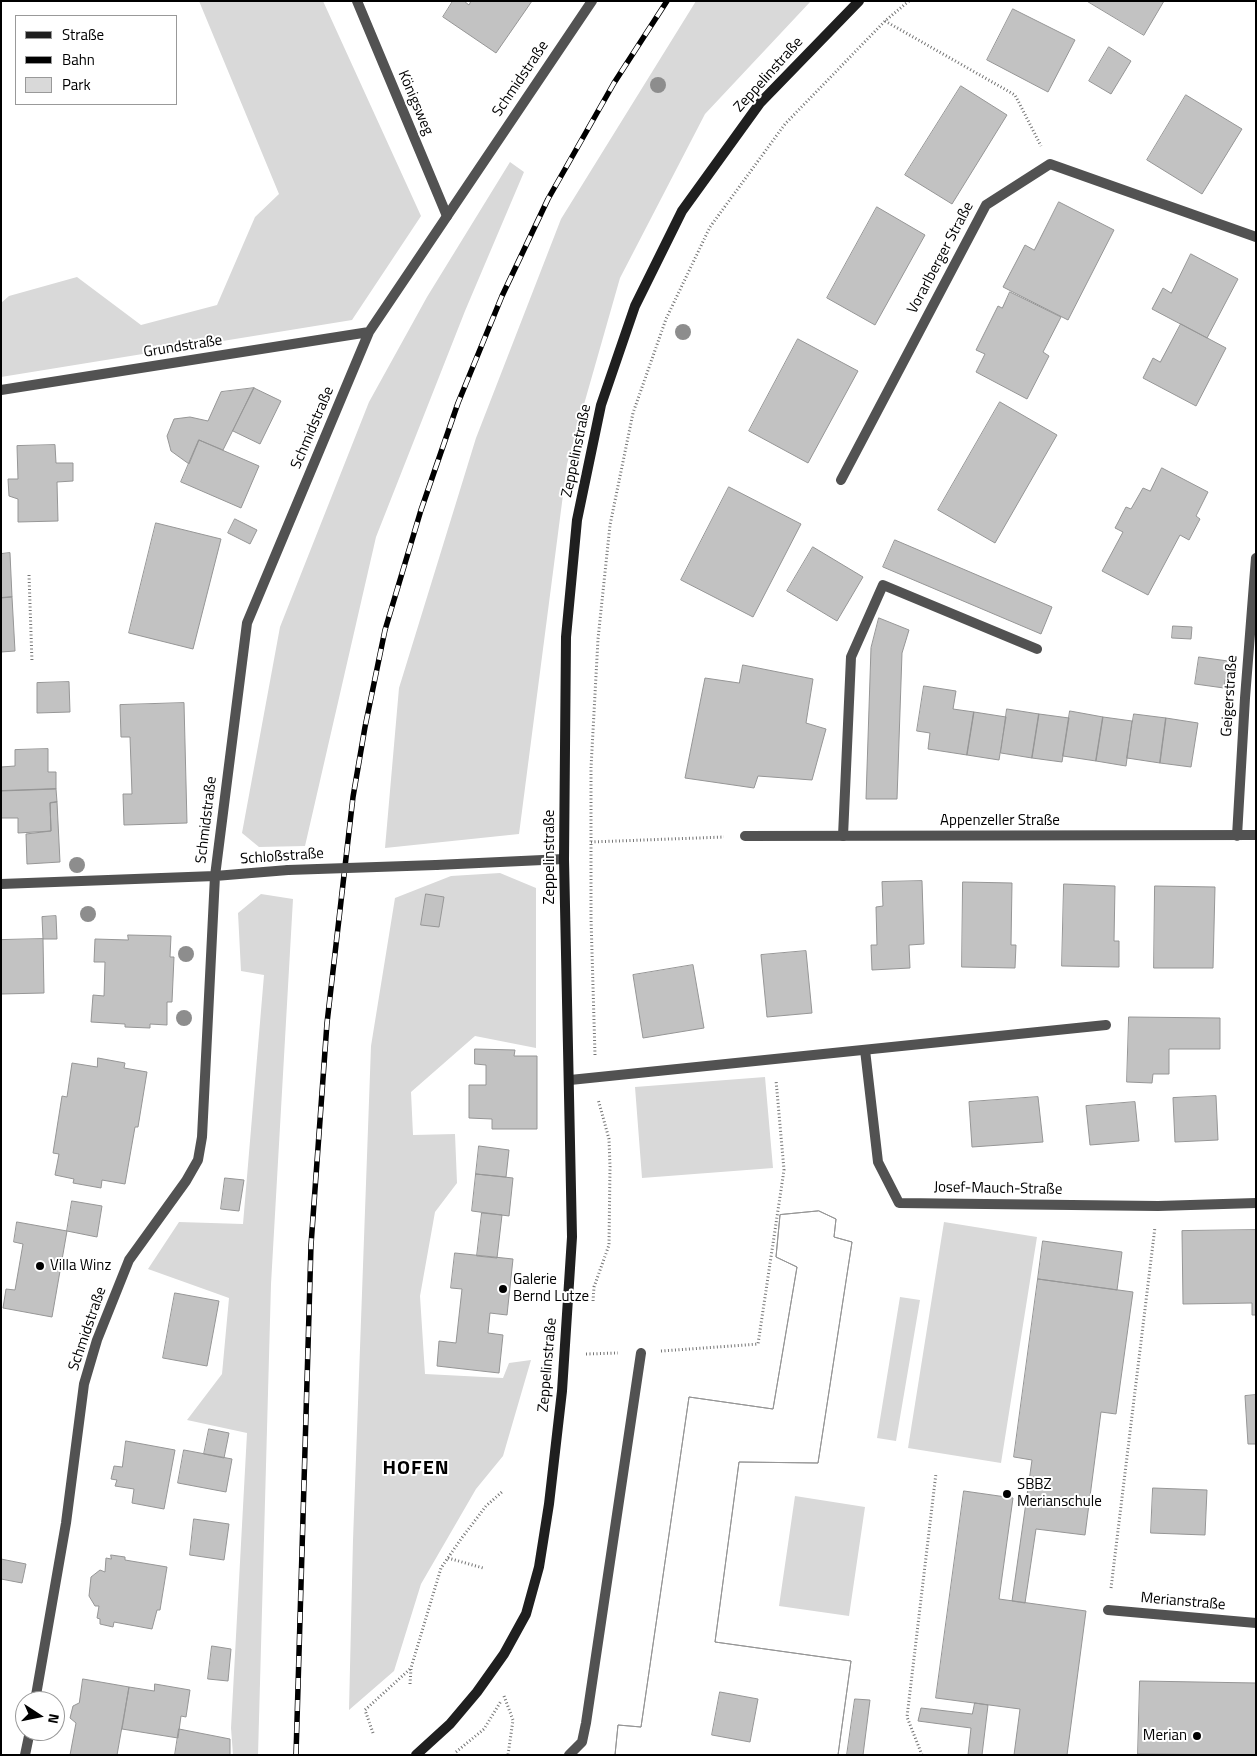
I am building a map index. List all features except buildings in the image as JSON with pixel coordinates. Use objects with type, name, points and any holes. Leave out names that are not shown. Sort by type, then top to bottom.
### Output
[{"type":"main road","name":"Zeppelinstraße","points":[[416,1755],[450,1724],[477,1692],[504,1654],[526,1614],[539,1568],[549,1504],[562,1392],[572,1237],[564,859],[566,637],[578,520],[601,405],[635,306],[682,210],[754,111],[859,1]]},
{"type":"street","name":"Königsweg","points":[[356,1],[447,216]]},
{"type":"street","name":"Schmidstraße","points":[[37,1691],[64,1532],[84,1384],[97,1340],[129,1260],[186,1181],[198,1160],[202,1137],[215,876],[247,623],[369,332],[592,1]]},
{"type":"street","points":[[1050,164],[1256,237]]},
{"type":"street","name":"Vorarlberger Straße","points":[[841,480],[986,205],[1050,164]]},
{"type":"street","name":"Grundstraße","points":[[1,390],[369,332]]},
{"type":"street","name":"Geigerstraße","points":[[1237,836],[1256,558]]},
{"type":"street","points":[[843,836],[850,658],[883,585],[1037,649]]},
{"type":"street","name":"Appenzeller Straße","points":[[745,836],[1256,835]]},
{"type":"street","name":"Schloßstraße","points":[[1,884],[215,876],[288,870],[564,859]]},
{"type":"street","points":[[570,1080],[1106,1025]]},
{"type":"street","name":"Josef-Mauch-Straße","points":[[865,1050],[878,1162],[899,1203],[1158,1206],[1256,1203]]},
{"type":"street","points":[[569,1755],[582,1742],[586,1723],[641,1353]]},
{"type":"street","name":"Merianstraße","points":[[1108,1610],[1256,1623]]},
{"type":"street","points":[[25,1755],[28,1741]]},
{"type":"path","points":[[592,1306],[594,1286],[609,1245],[610,1167],[609,1139],[598,1102],[596,1077],[591,768],[597,659],[610,525],[633,414],[666,319],[710,227],[779,132],[885,21],[909,1]]},
{"type":"path","points":[[885,21],[1015,95],[1050,164]]},
{"type":"path","points":[[29,575],[32,662]]},
{"type":"path","points":[[591,842],[745,836]]},
{"type":"path","points":[[586,1354],[641,1353],[758,1344],[784,1170],[774,1059]]},
{"type":"path","points":[[1108,1610],[1158,1206]]},
{"type":"path","points":[[586,1364],[587,1344]]},
{"type":"path","points":[[922,1755],[907,1717],[936,1473]]},
{"type":"path","points":[[410,1684],[411,1668],[441,1568],[486,1506],[503,1491]]},
{"type":"path","points":[[448,1558],[483,1568]]},
{"type":"path","points":[[373,1733],[365,1710],[411,1668]]},
{"type":"path","points":[[452,1755],[484,1729],[508,1689]]},
{"type":"path","points":[[504,1696],[513,1720],[508,1755]]},
{"type":"green space","points":[[199,1],[323,1],[421,216],[352,320],[1,377],[1,303],[9,296],[77,277],[141,325],[217,305],[255,217],[279,194]]},
{"type":"green space","points":[[696,1],[811,1],[705,114],[620,278],[567,464],[519,834],[385,848],[399,688],[476,438],[561,219]]},
{"type":"green space","points":[[510,162],[524,172],[465,311],[376,537],[305,846],[259,847],[242,833],[280,627],[369,402],[427,297]]},
{"type":"green space","points":[[500,873],[536,888],[536,1048],[475,1036],[411,1092],[413,1135],[455,1134],[457,1183],[435,1212],[420,1296],[425,1374],[503,1378],[509,1363],[531,1360],[503,1456],[476,1489],[421,1584],[394,1671],[349,1710],[353,1540],[371,1046],[395,898],[451,876]]},
{"type":"green space","points":[[261,894],[293,899],[271,1284],[258,1755],[233,1755],[231,1728],[247,1433],[187,1420],[222,1374],[229,1298],[148,1269],[179,1222],[243,1224],[264,975],[241,971],[238,913]]},
{"type":"green space","points":[[765,1077],[773,1168],[642,1178],[635,1087]]},
{"type":"green space","points":[[944,1222],[1037,1237],[1001,1463],[908,1448]]},
{"type":"green space","points":[[900,1297],[920,1300],[896,1441],[877,1438]]},
{"type":"green space","points":[[795,1496],[865,1507],[849,1616],[779,1606]]},
{"type":"railway","points":[[296,1755],[311,1245],[327,1023],[353,797],[385,630],[421,510],[458,403],[502,296],[548,199],[614,83],[667,1]]},
{"type":"place","name":"Villa Winz","points":[[40,1266]]},
{"type":"place","name":"Galerie Bernd Lutze","points":[[503,1289]]},
{"type":"place","name":"SBBZ Merianschule","points":[[1007,1494]]},
{"type":"place","name":"Merian","points":[[1197,1736]]},
{"type":"district","name":"HOFEN","points":[[416,1469]]}]
